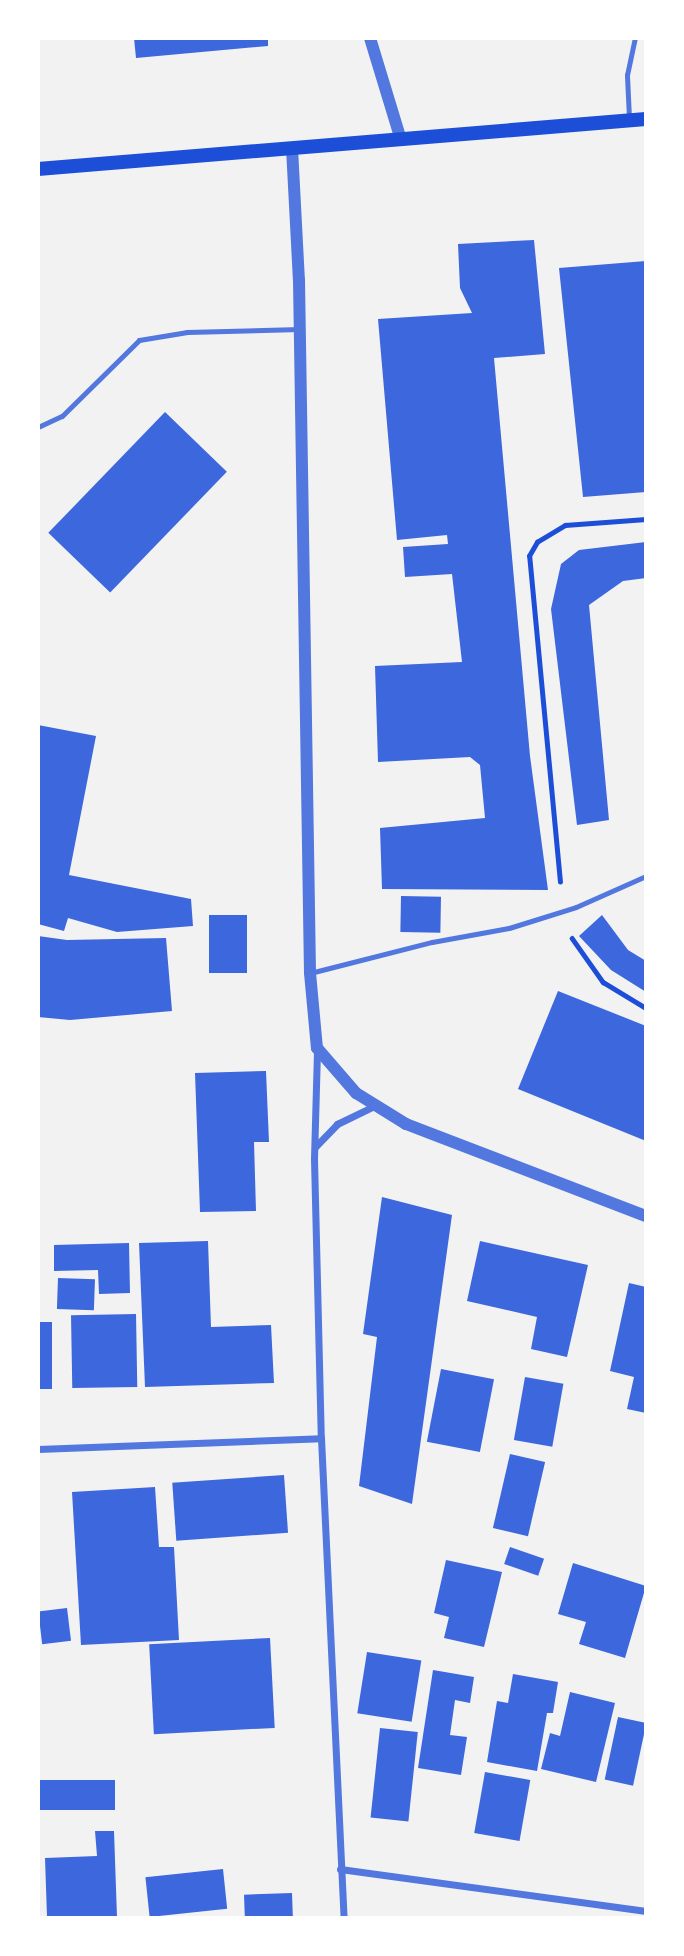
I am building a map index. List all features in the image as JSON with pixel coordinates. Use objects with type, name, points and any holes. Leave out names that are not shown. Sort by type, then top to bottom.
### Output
[{"type":"main road","points":[[38,169],[400,137],[646,119]]},
{"type":"street","points":[[370,38],[400,137]]},
{"type":"street","points":[[292,148],[300,329],[310,974],[317,1048],[314,1148],[321,1438],[344,1917]]},
{"type":"street","points":[[317,1048],[341,1079],[374,1106],[418,1129],[646,1216]]},
{"type":"street","points":[[314,1148],[337,1124],[374,1106]]},
{"type":"street","points":[[38,1449],[321,1438]]},
{"type":"street","points":[[341,1869],[646,1911]]},
{"type":"lane","points":[[629,121],[627,75],[635,38]]},
{"type":"lane","points":[[38,427],[62,416],[139,340],[187,332],[300,329]]},
{"type":"lane","points":[[310,974],[432,942],[509,928],[563,911],[646,876]]},
{"type":"path","points":[[646,519],[565,525],[537,542],[529,556],[563,911],[578,951],[590,969],[617,994],[646,1007]]},
{"type":"building","points":[[134,38],[268,38],[268,46],[136,58]]},
{"type":"building","points":[[534,240],[545,354],[494,358],[530,756],[548,890],[382,889],[380,828],[485,818],[480,765],[470,757],[378,762],[375,666],[462,662],[452,574],[405,577],[403,547],[448,544],[447,535],[397,540],[378,319],[472,313],[460,288],[458,244]]},
{"type":"building","points":[[646,261],[646,492],[583,497],[559,268]]},
{"type":"building","points":[[165,412],[227,472],[110,593],[48,533]]},
{"type":"building","points":[[646,542],[646,578],[623,581],[589,605],[609,820],[577,825],[551,609],[561,564],[579,550]]},
{"type":"building","points":[[38,725],[96,736],[69,875],[191,899],[193,926],[117,932],[68,918],[64,931],[38,924]]},
{"type":"building","points":[[401,896],[441,897],[440,933],[400,932]]},
{"type":"building","points":[[209,915],[247,915],[247,973],[209,973]]},
{"type":"building","points":[[602,915],[628,950],[646,961],[646,992],[611,970],[579,936]]},
{"type":"building","points":[[38,936],[67,940],[166,938],[172,1011],[70,1020],[38,1017]]},
{"type":"building","points":[[558,991],[646,1026],[646,1141],[518,1089]]},
{"type":"building","points":[[266,1071],[269,1142],[254,1142],[256,1211],[200,1212],[195,1073]]},
{"type":"building","points":[[382,1197],[452,1215],[412,1504],[359,1486],[377,1337],[363,1334]]},
{"type":"building","points":[[208,1241],[211,1327],[271,1325],[274,1383],[145,1387],[139,1243]]},
{"type":"building","points":[[480,1241],[588,1265],[567,1357],[531,1349],[537,1317],[467,1301]]},
{"type":"building","points":[[129,1243],[130,1293],[99,1294],[98,1270],[54,1271],[54,1245]]},
{"type":"building","points":[[58,1278],[95,1279],[94,1310],[57,1309]]},
{"type":"building","points":[[629,1283],[646,1287],[646,1413],[627,1409],[634,1377],[610,1371]]},
{"type":"building","points":[[136,1314],[137,1387],[72,1388],[71,1315]]},
{"type":"building","points":[[38,1322],[52,1322],[52,1389],[38,1389]]},
{"type":"building","points":[[441,1369],[494,1379],[480,1452],[427,1442]]},
{"type":"building","points":[[525,1377],[563,1384],[552,1447],[514,1440]]},
{"type":"building","points":[[510,1454],[545,1462],[528,1536],[493,1528]]},
{"type":"building","points":[[284,1475],[288,1533],[176,1541],[172,1483]]},
{"type":"building","points":[[155,1487],[159,1547],[174,1547],[179,1640],[81,1645],[72,1492]]},
{"type":"building","points":[[510,1547],[544,1559],[538,1576],[504,1564]]},
{"type":"building","points":[[446,1560],[502,1572],[484,1647],[444,1638],[449,1617],[434,1613]]},
{"type":"building","points":[[573,1563],[646,1586],[625,1658],[579,1644],[586,1622],[558,1614]]},
{"type":"building","points":[[67,1608],[71,1641],[42,1644],[38,1612]]},
{"type":"building","points":[[270,1638],[275,1728],[154,1734],[149,1644]]},
{"type":"building","points":[[367,1652],[421,1661],[412,1722],[357,1713]]},
{"type":"building","points":[[433,1670],[474,1677],[470,1703],[455,1700],[450,1735],[467,1737],[461,1775],[418,1768]]},
{"type":"building","points":[[513,1674],[558,1682],[553,1713],[547,1713],[537,1771],[487,1762],[497,1701],[508,1703]]},
{"type":"building","points":[[570,1692],[615,1703],[596,1782],[541,1769],[550,1733],[560,1736]]},
{"type":"building","points":[[618,1717],[646,1723],[633,1786],[605,1780]]},
{"type":"building","points":[[380,1728],[418,1732],[408,1821],[371,1818]]},
{"type":"building","points":[[485,1772],[530,1780],[520,1841],[474,1833]]},
{"type":"building","points":[[38,1780],[115,1780],[115,1810],[38,1810]]},
{"type":"building","points":[[95,1831],[114,1831],[117,1917],[47,1917],[45,1858],[97,1856]]},
{"type":"building","points":[[223,1869],[227,1909],[150,1917],[145,1877]]},
{"type":"building","points":[[292,1893],[293,1917],[245,1918],[244,1895]]}]
